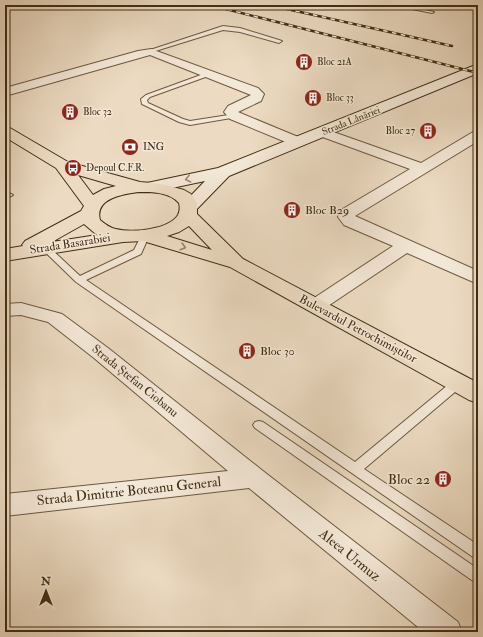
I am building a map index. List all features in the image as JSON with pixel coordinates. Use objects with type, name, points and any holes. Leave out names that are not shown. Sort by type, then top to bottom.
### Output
[{"type":"main road","points":[[5,131],[62,165],[91,210],[91,222],[98,228],[109,233],[123,236],[146,236],[173,228],[182,222],[189,211]]},
{"type":"main road","name":"Bulevardul Petrochimiștilor","points":[[62,165],[146,187],[178,193],[186,199],[189,211],[237,263]]},
{"type":"main road","name":"Strada Basarabiei","points":[[11,254],[91,210],[100,198],[124,188],[146,187]]},
{"type":"main road","name":"Strada Basarabiei","points":[[11,254],[123,236]]},
{"type":"main road","name":"Bulevardul Petrochimiștilor","points":[[146,236],[237,263],[478,394]]},
{"type":"street","points":[[5,92],[147,52],[209,74],[258,94],[257,98],[233,109],[231,112],[236,116],[298,142]]},
{"type":"street","name":"Strada Lânăriei","points":[[223,172],[478,68]]},
{"type":"street","points":[[322,132],[422,168]]},
{"type":"street","points":[[478,135],[347,213],[346,217],[350,221],[478,278]]},
{"type":"street","points":[[146,187],[223,172]]},
{"type":"street","points":[[189,211],[223,172]]},
{"type":"street","points":[[315,306],[405,246]]},
{"type":"street","name":"Strada Ștefan Ciobanu","points":[[5,310],[21,309],[55,318],[101,353],[254,478]]},
{"type":"street","name":"Strada Dimitrie Boteanu General","points":[[5,504],[254,478]]},
{"type":"street","name":"Aleea Urmuz","points":[[254,478],[447,632]]},
{"type":"lane","points":[[394,5],[432,12]]},
{"type":"lane","points":[[147,52],[223,28],[240,30],[279,40]]},
{"type":"lane","points":[[209,74],[148,96],[144,99],[145,104],[181,121],[190,123],[236,116]]},
{"type":"lane","points":[[79,280],[138,252],[146,236]]},
{"type":"lane","points":[[46,248],[79,280],[478,553]]},
{"type":"lane","points":[[355,469],[458,383]]},
{"type":"lane","points":[[259,426],[476,572]]},
{"type":"railway","points":[[210,5],[478,73]]},
{"type":"railway","points":[[269,5],[452,46]]},
{"type":"place","name":"Bloc 21A","points":[[304,62]]},
{"type":"place","name":"Bloc 33","points":[[313,98]]},
{"type":"place","name":"Bloc 32","points":[[70,112]]},
{"type":"place","name":"Bloc 27","points":[[428,131]]},
{"type":"place","name":"ING","points":[[130,147]]},
{"type":"place","name":"Depoul C.F.R.","points":[[73,168]]},
{"type":"place","name":"Bloc B29","points":[[292,210]]},
{"type":"place","name":"Bloc 30","points":[[247,351]]},
{"type":"place","name":"Bloc 22","points":[[443,479]]}]
